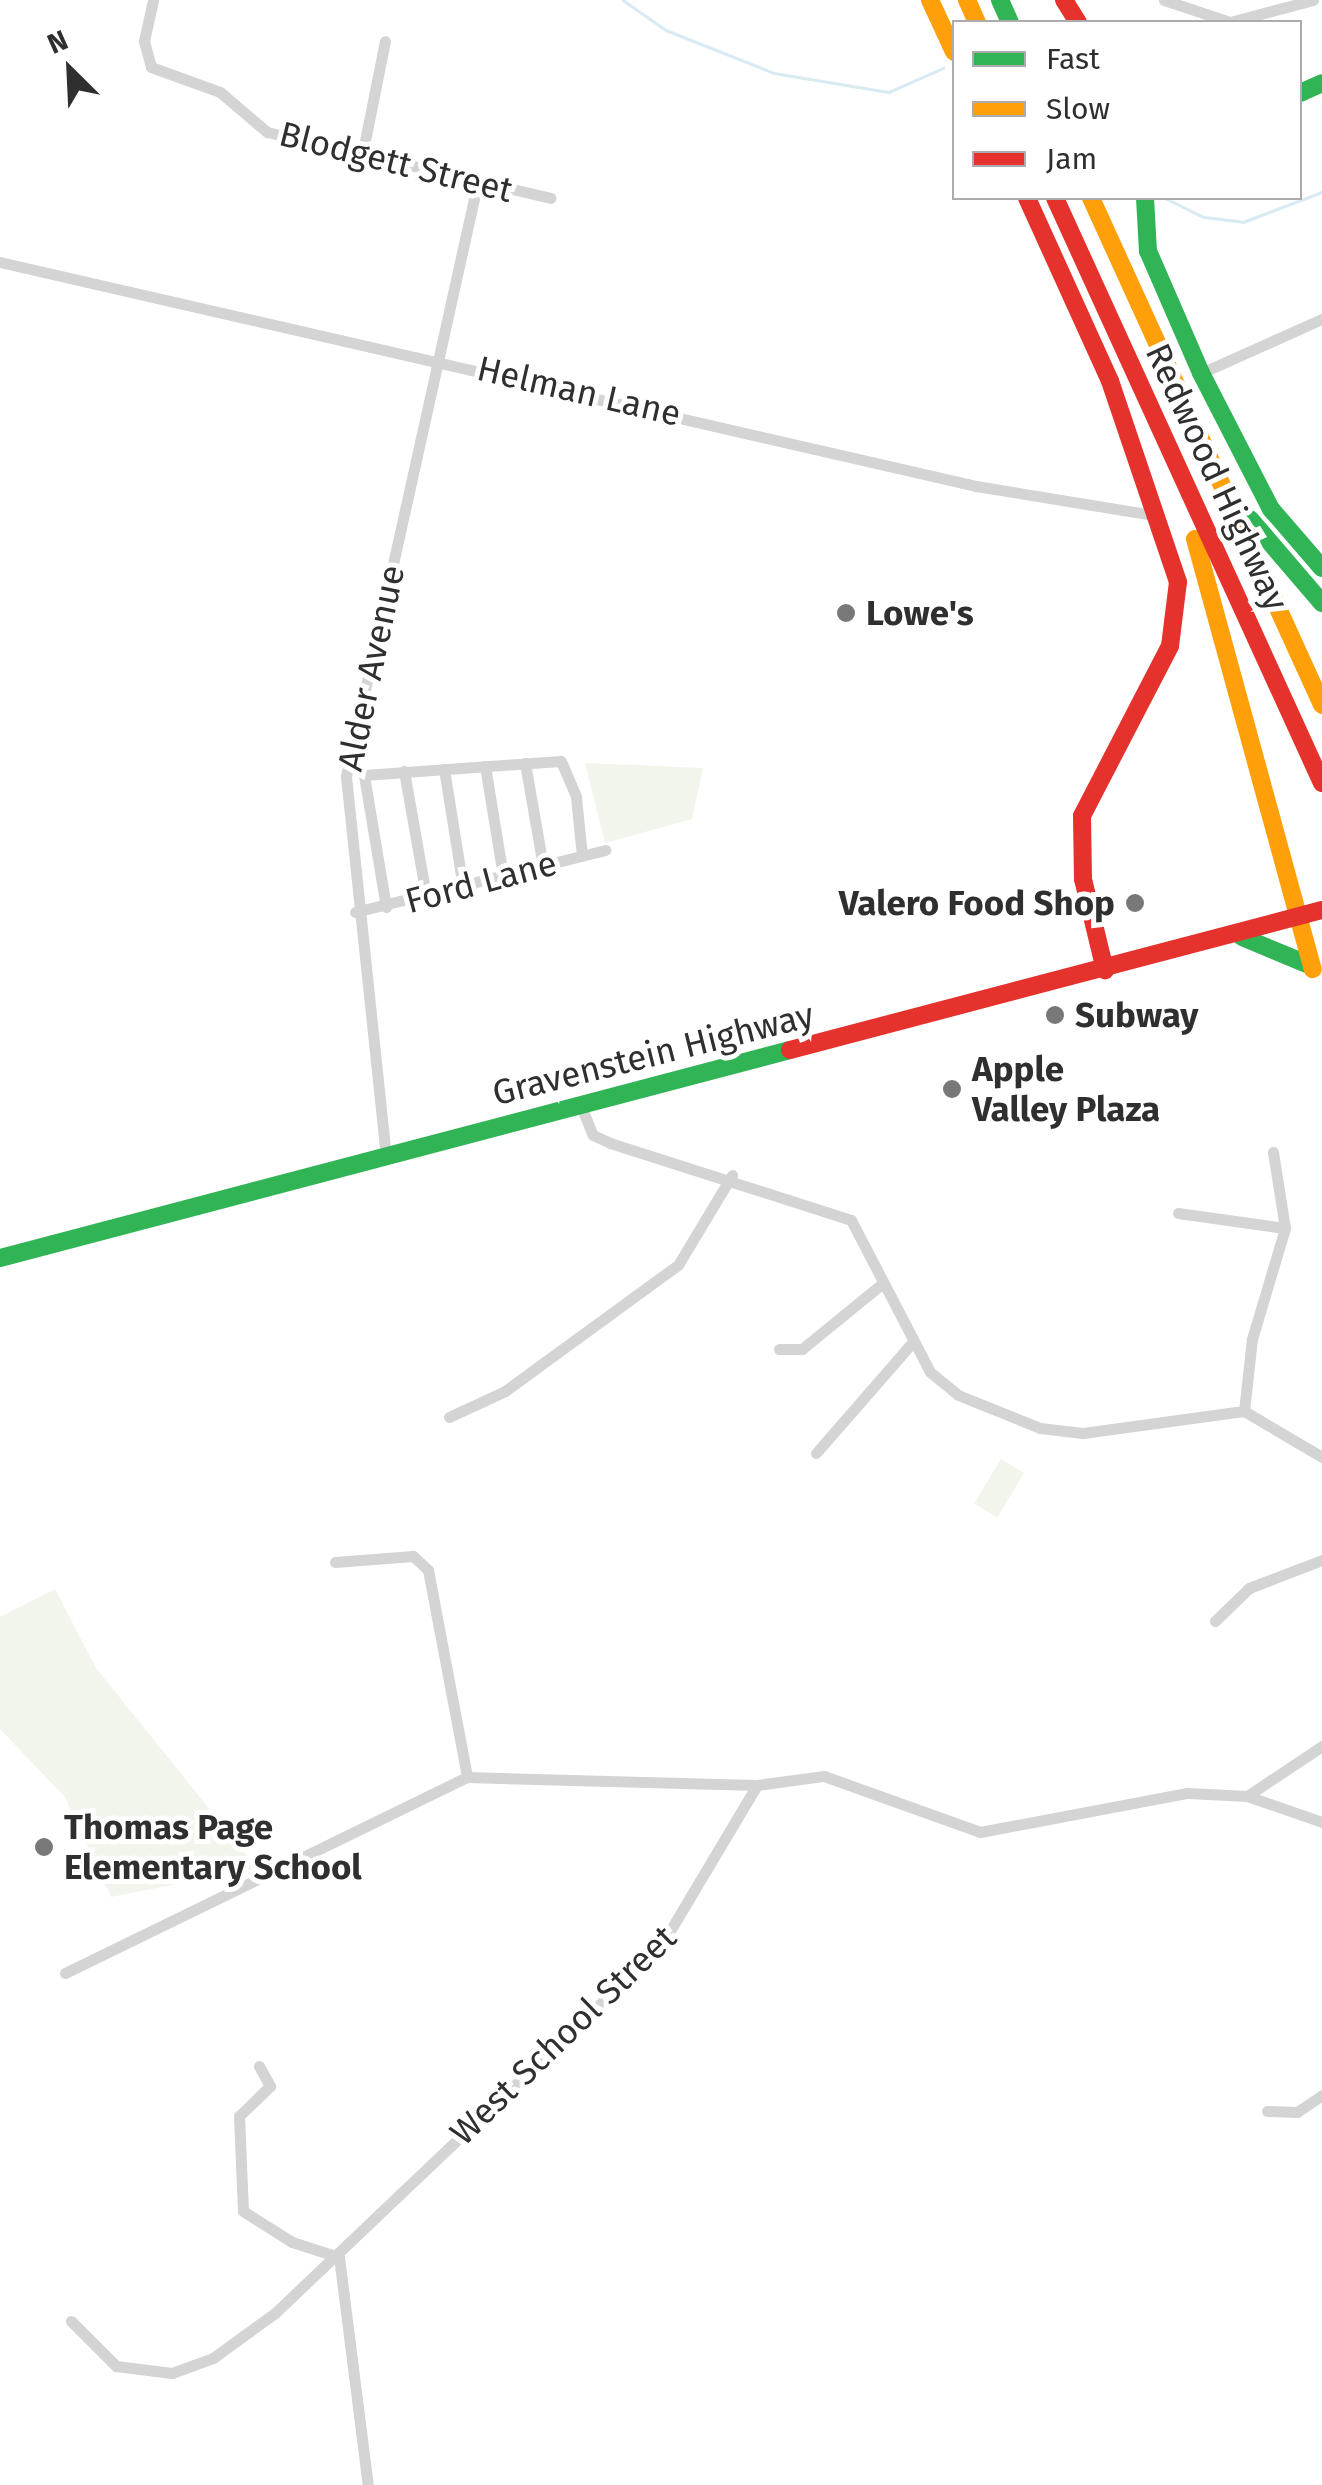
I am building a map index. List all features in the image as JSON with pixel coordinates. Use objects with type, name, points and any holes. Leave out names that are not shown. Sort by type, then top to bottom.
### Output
[{"type":"main road","points":[[930,0],[952,48]]},
{"type":"main road","points":[[1027,200],[1175,562],[1177,625],[1082,816],[1083,879],[1106,970]]},
{"type":"main road","name":"Redwood Highway","points":[[1057,200],[1322,783]]},
{"type":"main road","name":"Redwood Highway","points":[[1091,200],[1322,705]]},
{"type":"main road","points":[[1145,200],[1148,251],[1201,373],[1271,510],[1322,568]]},
{"type":"main road","points":[[1183,398],[1266,544],[1322,603]]},
{"type":"main road","points":[[1148,404],[1226,629],[1294,919],[1318,974]]},
{"type":"main road","name":"Gravenstein Highway","points":[[0,1258],[1242,937],[1322,910]]},
{"type":"main road","points":[[1242,937],[1286,948],[1318,974]]},
{"type":"street","name":"Blodgett Street","points":[[153,0],[146,55],[160,74],[220,92],[278,136],[477,185],[550,198]]},
{"type":"street","points":[[1164,0],[1224,20]]},
{"type":"street","points":[[1238,20],[1313,0]]},
{"type":"street","points":[[362,156],[385,41]]},
{"type":"street","name":"Alder Avenue","points":[[386,1157],[356,912],[346,776],[477,185]]},
{"type":"street","name":"Helman Lane","points":[[0,262],[439,358],[976,486],[1159,516]]},
{"type":"street","points":[[1201,373],[1322,318]]},
{"type":"street","points":[[526,764],[543,866]]},
{"type":"street","points":[[386,907],[364,774],[567,764],[582,856]]},
{"type":"street","points":[[485,766],[503,876]]},
{"type":"street","points":[[444,769],[463,886]]},
{"type":"street","points":[[404,771],[426,896]]},
{"type":"street","name":"Ford Lane","points":[[356,912],[605,850]]},
{"type":"street","points":[[581,1106],[593,1135],[732,1175],[851,1220],[913,1342],[945,1386],[1040,1428],[1083,1433],[1244,1411],[1322,1457]]},
{"type":"street","points":[[1244,1411],[1252,1339],[1285,1228],[1273,1152]]},
{"type":"street","points":[[448,1416],[505,1392],[678,1265],[732,1175]]},
{"type":"street","points":[[1178,1213],[1285,1228]]},
{"type":"street","points":[[0,1249],[68,1240]]},
{"type":"street","points":[[780,1349],[802,1349],[883,1283]]},
{"type":"street","points":[[816,1453],[913,1342]]},
{"type":"street","points":[[336,1562],[412,1556],[428,1570],[467,1776]]},
{"type":"street","points":[[1214,1621],[1249,1588],[1322,1560]]},
{"type":"street","points":[[1247,1796],[1322,1746]]},
{"type":"street","points":[[65,1972],[467,1776],[757,1785],[824,1776],[980,1832],[1187,1793],[1247,1796],[1322,1822]]},
{"type":"street","name":"West School Street","points":[[70,2321],[116,2366],[172,2373],[213,2358],[339,2257],[661,1946],[757,1785]]},
{"type":"street","points":[[260,2066],[270,2086],[239,2116],[243,2211],[292,2242],[339,2257],[368,2485]]},
{"type":"street","points":[[1266,2111],[1297,2112],[1322,2095]]},
{"type":"shaded area","points":[[585,763],[703,768],[692,819],[605,843]]},
{"type":"shaded area","points":[[1001,1459],[1024,1473],[997,1517],[974,1504]]},
{"type":"shaded area","points":[[55,1589],[96,1668],[257,1868],[111,1897],[65,1797],[0,1729],[0,1617]]},
{"type":"waterway","points":[[623,0],[666,30],[774,73],[889,92],[943,68]]},
{"type":"waterway","points":[[1302,200],[1322,192]]},
{"type":"waterway","points":[[1169,200],[1204,217],[1243,222],[1301,200]]},
{"type":"traffic: fast","points":[[1000,0],[1009,20]]},
{"type":"traffic: fast","points":[[1302,92],[1322,83]]},
{"type":"traffic: fast","points":[[1145,200],[1148,251],[1201,373],[1271,509],[1322,568]]},
{"type":"traffic: fast","points":[[1250,519],[1322,603]]},
{"type":"traffic: fast","points":[[1242,937],[1307,964]]},
{"type":"traffic: fast","points":[[0,1258],[790,1050]]},
{"type":"traffic: slow","points":[[930,0],[952,48]]},
{"type":"traffic: slow","points":[[967,0],[976,20]]},
{"type":"traffic: slow","points":[[1092,200],[1322,705]]},
{"type":"traffic: slow","points":[[1195,539],[1313,969]]},
{"type":"traffic: jam","points":[[1064,0],[1077,20]]},
{"type":"traffic: jam","points":[[1028,200],[1110,381],[1178,582],[1170,646],[1082,816],[1083,879],[1105,970]]},
{"type":"traffic: jam","points":[[1056,200],[1322,783]]},
{"type":"traffic: jam","points":[[790,1050],[1322,910]]},
{"type":"place","name":"Lowe's","points":[[846,613]]},
{"type":"place","name":"Valero Food Shop","points":[[1135,903]]},
{"type":"place","name":"Subway","points":[[1055,1015]]},
{"type":"place","name":"Apple Valley Plaza","points":[[952,1089]]},
{"type":"place","name":"Thomas Page Elementary School","points":[[44,1847]]}]
